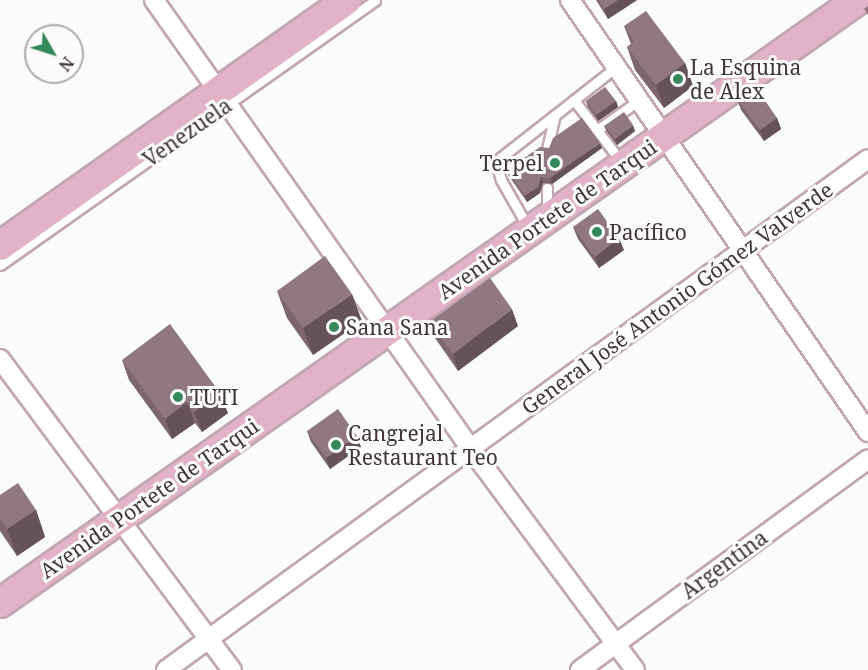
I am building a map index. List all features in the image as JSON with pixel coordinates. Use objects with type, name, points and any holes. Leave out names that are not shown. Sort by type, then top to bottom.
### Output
[{"type":"main road","name":"Venezuela","points":[[0,246],[224,97],[347,0]]},
{"type":"main road","name":"Avenida Portete de Tarqui","points":[[0,603],[858,0]]},
{"type":"street","points":[[154,0],[471,449],[635,670]]},
{"type":"street","points":[[570,0],[868,432]]},
{"type":"street","name":"General José Antonio Gómez Valverde","points":[[166,670],[868,159]]},
{"type":"street","points":[[0,359],[232,670]]},
{"type":"street","name":"Argentina","points":[[580,670],[868,459]]},
{"type":"lane","name":"Venezuela","points":[[0,265],[224,97],[375,0]]},
{"type":"lane","points":[[539,224],[501,180],[497,166],[500,158],[616,67]]},
{"type":"lane","points":[[574,100],[623,165]]},
{"type":"lane","points":[[597,130],[638,100]]},
{"type":"lane","points":[[547,149],[555,115]]},
{"type":"lane","points":[[539,224],[548,188]]},
{"type":"building","points":[[599,0],[618,0],[604,9]]},
{"type":"building","points":[[646,11],[685,63],[656,85],[627,47],[634,41],[624,26]]},
{"type":"building","points":[[755,86],[777,118],[760,130],[737,99]]},
{"type":"building","points":[[605,87],[616,101],[596,115],[586,101]]},
{"type":"building","points":[[624,112],[633,125],[615,139],[604,126]]},
{"type":"building","name":"Terpel","points":[[582,118],[600,143],[550,178],[541,177],[538,187],[525,196],[507,170],[540,147],[549,148],[553,138]]},
{"type":"building","points":[[598,209],[619,238],[595,257],[573,227]]},
{"type":"building","points":[[325,256],[352,294],[303,328],[277,291]]},
{"type":"building","points":[[490,278],[512,309],[453,354],[429,322]]},
{"type":"building","name":"TUTI","points":[[170,324],[220,393],[194,412],[187,402],[165,419],[122,360]]},
{"type":"building","name":"Cangrejal Restaurant Teo","points":[[338,409],[357,436],[326,458],[307,431]]},
{"type":"building","points":[[18,483],[36,510],[7,529],[0,519],[0,495]]},
{"type":"place","name":"La Esquina de Alex","points":[[678,79]]},
{"type":"place","name":"Terpel","points":[[555,163]]},
{"type":"place","name":"Pacífico","points":[[597,232]]},
{"type":"place","name":"Sana Sana","points":[[334,327]]},
{"type":"place","name":"TUTI","points":[[178,397]]},
{"type":"place","name":"Cangrejal Restaurant Teo","points":[[336,445]]}]
